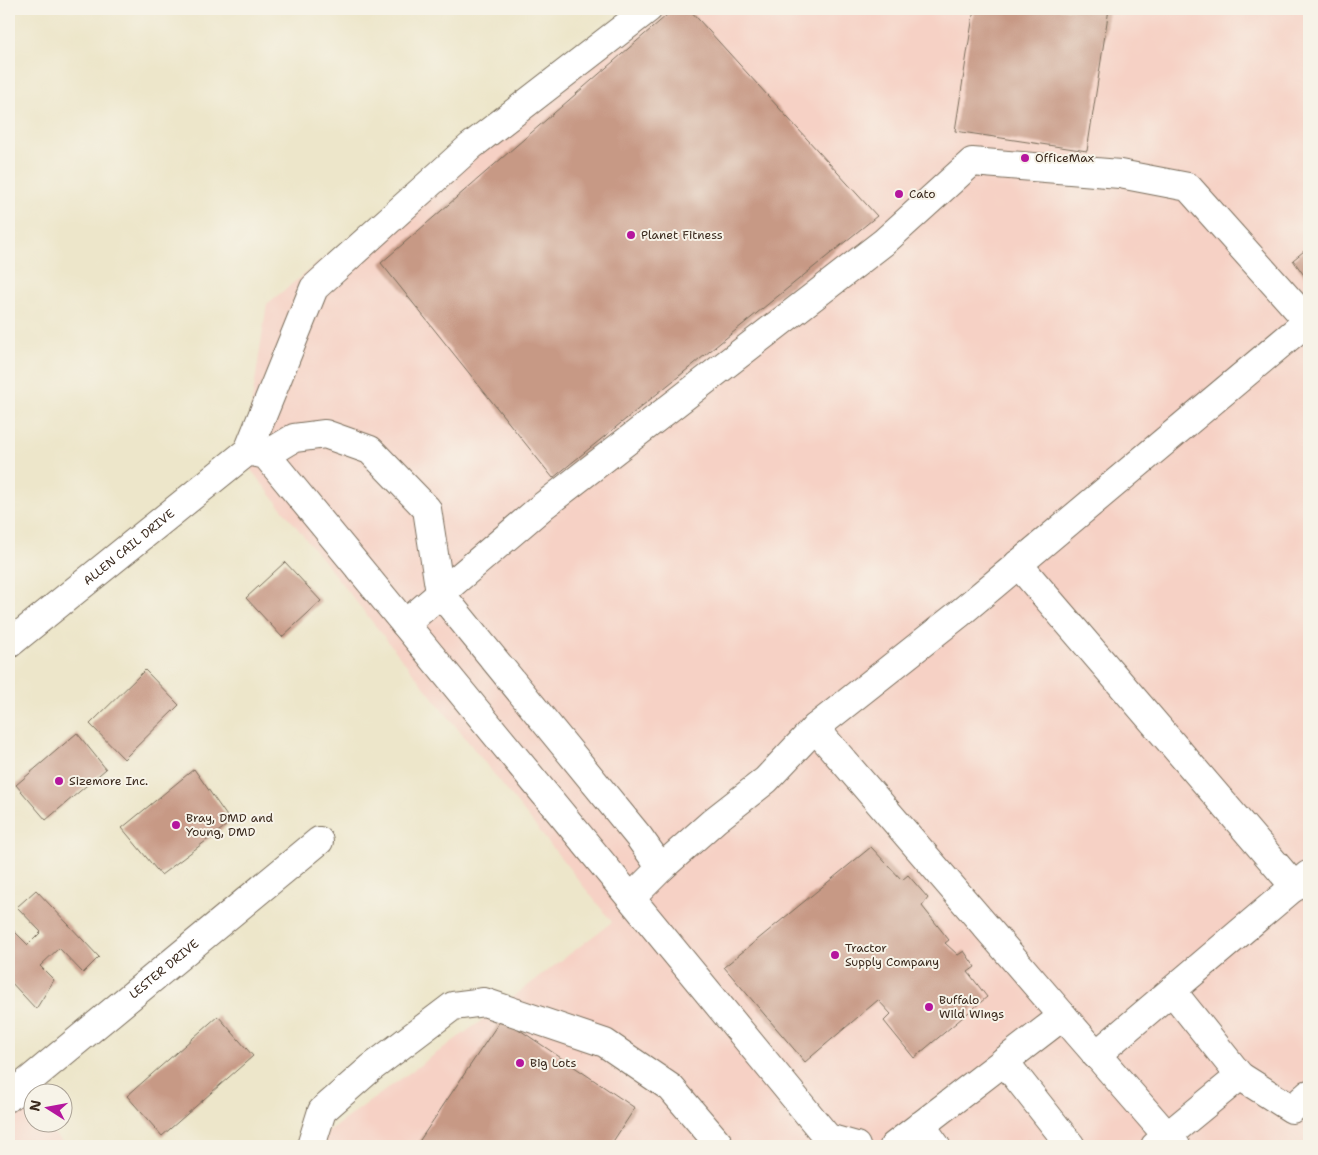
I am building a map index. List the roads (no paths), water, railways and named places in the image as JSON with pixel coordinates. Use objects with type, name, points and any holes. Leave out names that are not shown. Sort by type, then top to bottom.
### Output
[{"type":"street","points":[[648,9],[471,146],[314,288],[257,453],[405,624],[828,1138],[856,1146]]},
{"type":"street","points":[[405,624],[543,506],[884,242],[972,162],[1120,174],[1188,187],[1309,321],[959,614],[815,728],[766,780],[715,820],[661,868],[631,898]]},
{"type":"street","name":"ALLEN CAIL DRIVE","points":[[9,644],[257,453],[294,438],[325,434],[370,450],[427,509],[440,593]]},
{"type":"street","points":[[1018,564],[1302,881],[1096,1054]]},
{"type":"street","points":[[440,593],[639,837],[661,868]]},
{"type":"street","points":[[815,728],[1096,1054],[1166,1143],[1240,1076]]},
{"type":"street","name":"LESTER DRIVE","points":[[9,1096],[319,842]]},
{"type":"street","points":[[1172,991],[1240,1076],[1292,1109],[1309,1094]]},
{"type":"street","points":[[311,1146],[322,1111],[371,1068],[453,1006],[484,1002],[606,1043],[671,1088],[719,1146]]},
{"type":"street","points":[[894,1146],[929,1136],[1004,1061],[1063,1016]]},
{"type":"street","points":[[1004,1061],[1070,1146]]},
{"type":"place","name":"OfficeMax","points":[[1025,158]]},
{"type":"place","name":"Cato","points":[[899,194]]},
{"type":"place","name":"Planet Fitness","points":[[631,235]]},
{"type":"place","name":"Sizemore Inc.","points":[[59,781]]},
{"type":"place","name":"Bray, DMD and Young, DMD","points":[[176,825]]},
{"type":"place","name":"Tractor Supply Company","points":[[835,955]]},
{"type":"place","name":"Buffalo Wild Wings","points":[[929,1007]]},
{"type":"place","name":"Big Lots","points":[[520,1063]]}]
